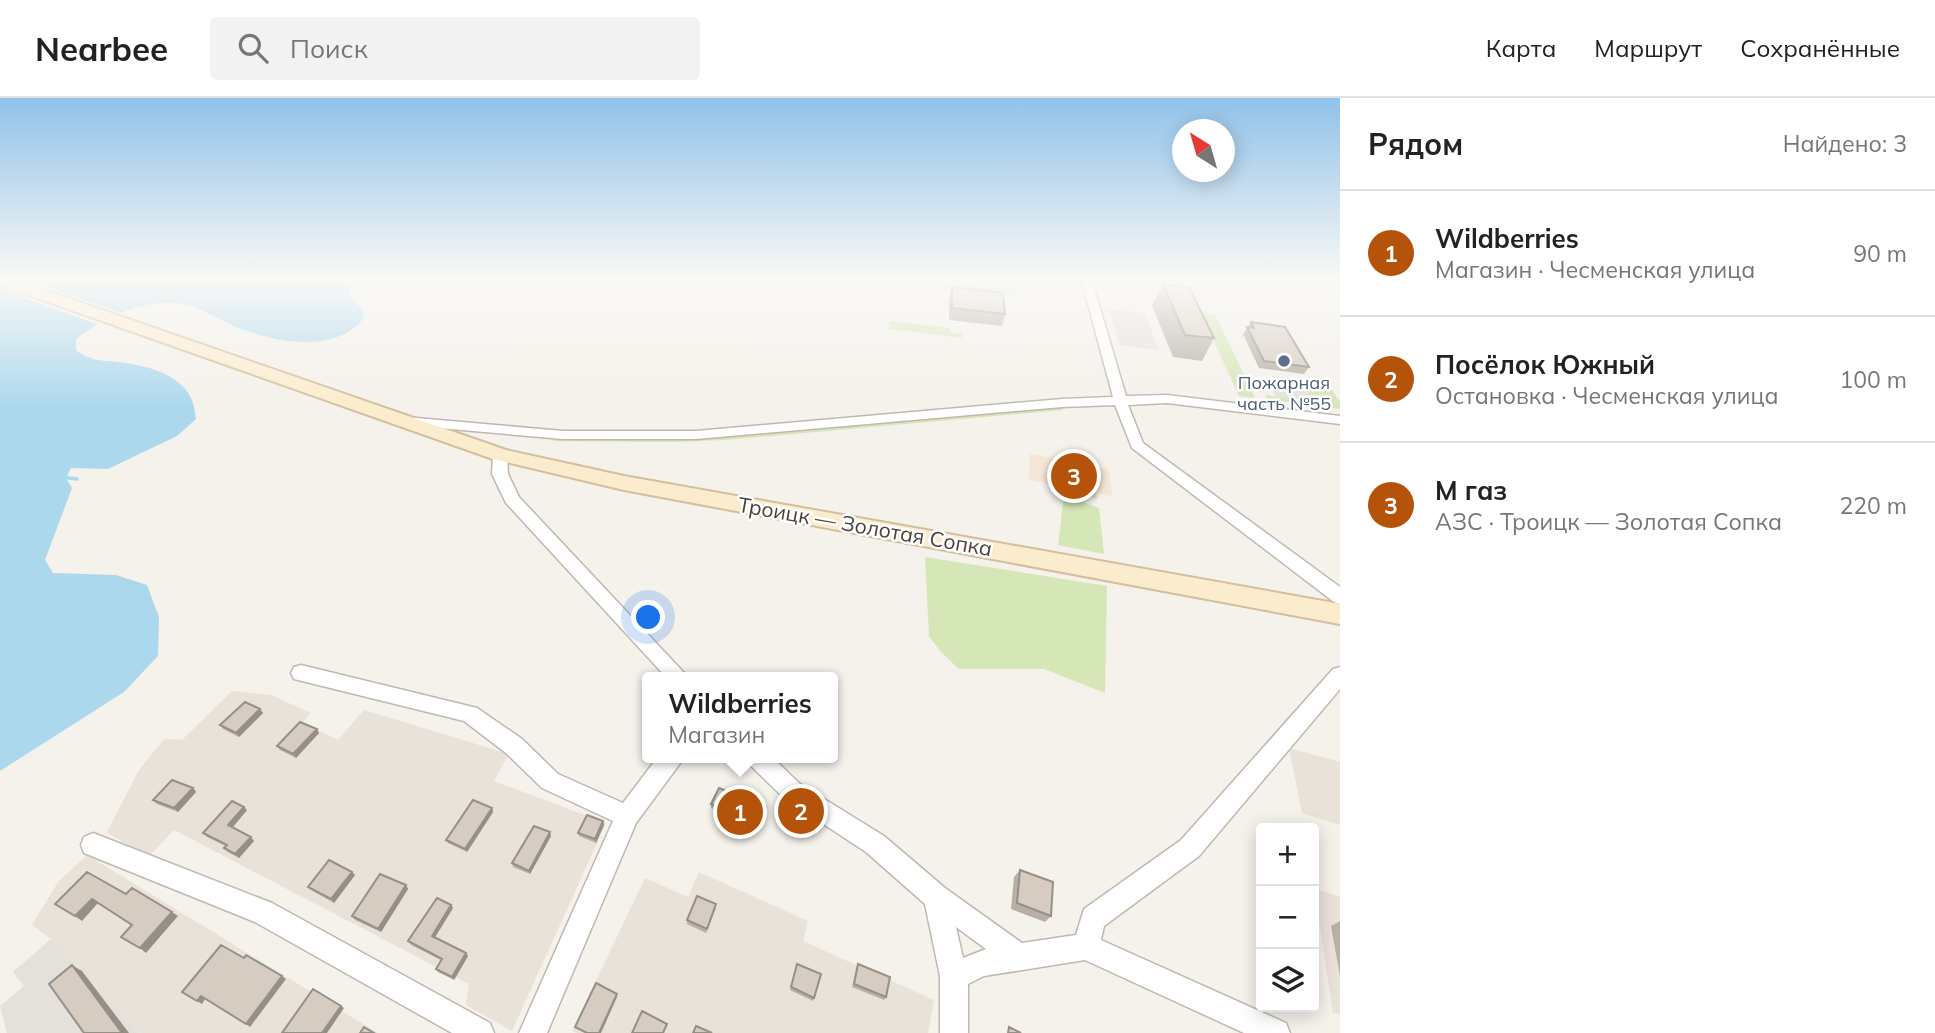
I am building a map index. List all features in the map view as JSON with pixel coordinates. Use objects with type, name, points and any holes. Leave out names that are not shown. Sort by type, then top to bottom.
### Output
[{"type":"street","name":"Троицк — Золотая Сопка","points":[[118,322],[500,455],[624,483],[1340,614]]},
{"type":"street","points":[[1099,322],[1126,422],[1137,445],[1340,597]]},
{"type":"street","points":[[394,420],[464,435],[554,444],[653,445],[717,443],[1067,412],[1122,400],[1167,399],[1340,420]]},
{"type":"street","points":[[500,455],[500,474],[512,499],[673,672]]},
{"type":"street","points":[[301,673],[470,715],[514,746],[550,781],[627,816]]},
{"type":"street","points":[[1086,947],[1093,918],[1190,848],[1340,675]]},
{"type":"street","points":[[533,1033],[627,816],[667,763]]},
{"type":"street","points":[[763,763],[792,790],[875,844],[936,897],[1019,957]]},
{"type":"street","points":[[93,845],[263,912],[480,1033]]},
{"type":"street","points":[[936,897],[954,976],[954,1033]]},
{"type":"street","points":[[954,976],[982,962],[1086,947],[1276,1033]]},
{"type":"shaded area","points":[[1112,322],[1148,322],[1159,350],[1120,345]]},
{"type":"shaded area","points":[[1267,381],[1292,384],[1295,389],[1306,390],[1313,401],[1276,397]]},
{"type":"shaded area","points":[[1030,454],[1109,469],[1112,496],[1029,480]]},
{"type":"shaded area","points":[[232,691],[271,695],[311,713],[302,723],[338,740],[364,710],[509,754],[494,781],[606,823],[512,1031],[466,1005],[469,984],[174,830],[147,858],[107,832],[139,770],[164,739],[182,740]]},
{"type":"shaded area","points":[[1289,748],[1340,762],[1340,825],[1302,813]]},
{"type":"shaded area","points":[[87,855],[378,1033],[139,1033],[51,939],[32,925],[58,882]]},
{"type":"shaded area","points":[[699,872],[808,921],[803,941],[934,1000],[928,1033],[572,1031],[645,878],[688,897]]},
{"type":"shaded area","points":[[1319,890],[1340,897],[1340,1014],[1333,1013],[1319,921]]},
{"type":"shaded area","points":[[51,939],[139,1033],[7,1033],[0,1006],[24,986],[13,972]]},
{"type":"green space","points":[[890,322],[950,328],[950,332],[962,334],[962,338],[889,329]]},
{"type":"green space","points":[[1205,322],[1219,322],[1255,398],[1239,396]]},
{"type":"green space","points":[[1292,384],[1329,386],[1340,402],[1340,409],[1267,399],[1265,395],[1312,401]]},
{"type":"green space","points":[[1058,406],[1063,410],[724,440],[553,441],[555,438],[620,438]]},
{"type":"green space","points":[[1065,487],[1096,492],[1097,498],[1085,497],[1085,503],[1099,508],[1104,554],[1058,545]]},
{"type":"green space","points":[[925,557],[1107,586],[1105,693],[1044,669],[959,669],[929,636]]},
{"type":"water","points":[[0,322],[103,322],[76,339],[76,350],[86,356],[138,365],[169,376],[185,389],[191,398],[196,419],[177,436],[108,469],[71,468],[66,478],[72,488],[45,560],[53,573],[116,575],[147,585],[159,617],[158,656],[124,692],[0,771]]},
{"type":"water","points":[[226,322],[360,322],[337,337],[305,342],[271,338]]},
{"type":"pier","points":[[90,322],[112,322],[102,326]]},
{"type":"building","points":[[1179,322],[1206,322],[1214,338],[1185,335]]},
{"type":"building","points":[[1251,322],[1285,327],[1309,367],[1264,361],[1247,327],[1254,328]]},
{"type":"building","points":[[245,702],[260,709],[236,733],[220,725]]},
{"type":"building","points":[[300,722],[317,729],[293,754],[277,746]]},
{"type":"building","points":[[172,780],[193,788],[174,808],[153,800]]},
{"type":"building","points":[[719,788],[766,807],[759,824],[711,804]]},
{"type":"building","points":[[473,800],[492,808],[465,849],[446,840]]},
{"type":"building","points":[[232,801],[244,807],[228,825],[251,837],[235,854],[224,848],[227,845],[203,833]]},
{"type":"building","points":[[587,815],[603,821],[595,839],[578,833]]},
{"type":"building","points":[[534,826],[550,832],[529,871],[512,863]]},
{"type":"building","points":[[329,860],[352,872],[331,899],[308,887]]},
{"type":"building","points":[[1020,870],[1053,882],[1051,916],[1017,903]]},
{"type":"building","points":[[87,872],[126,894],[132,888],[172,912],[140,948],[121,937],[132,925],[92,899],[75,916],[55,904]]},
{"type":"building","points":[[380,874],[406,885],[378,929],[352,916]]},
{"type":"building","points":[[697,896],[716,904],[707,929],[687,920]]},
{"type":"building","points":[[437,898],[451,905],[432,936],[466,953],[452,977],[436,969],[442,959],[408,941]]},
{"type":"building","points":[[221,945],[244,958],[246,955],[282,976],[246,1024],[201,996],[197,1001],[182,992]]},
{"type":"building","points":[[797,964],[821,974],[814,998],[791,987]]},
{"type":"building","points":[[858,964],[890,977],[886,997],[854,984]]},
{"type":"building","points":[[72,965],[122,1033],[84,1033],[49,984]]},
{"type":"building","points":[[596,983],[617,994],[599,1033],[587,1033],[575,1027]]},
{"type":"building","points":[[313,989],[341,1006],[322,1033],[282,1033]]},
{"type":"building","points":[[642,1011],[667,1024],[663,1033],[632,1033]]},
{"type":"building","points":[[696,1026],[712,1033],[693,1033]]},
{"type":"building","points":[[364,1027],[374,1033],[360,1033]]},
{"type":"building","points":[[1009,1027],[1021,1033],[1008,1033]]},
{"type":"waterway","points":[[61,477],[77,479]]},
{"type":"place","name":"Пожарная часть №55","points":[[1284,361]]},
{"type":"place","name":"М газ","points":[[1074,476]]},
{"type":"place","name":"Посёлок Южный","points":[[801,811]]},
{"type":"place","name":"Wildberries","points":[[740,812]]}]
